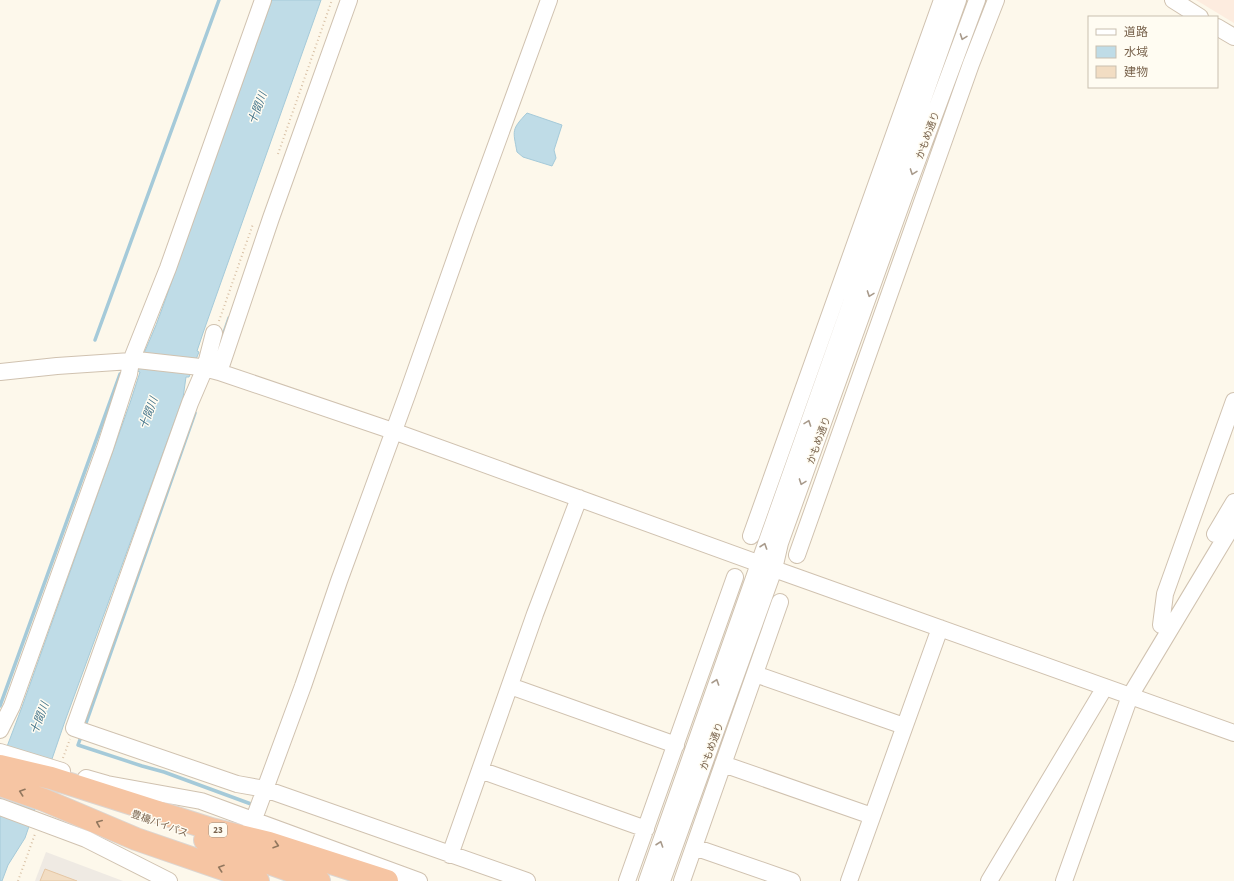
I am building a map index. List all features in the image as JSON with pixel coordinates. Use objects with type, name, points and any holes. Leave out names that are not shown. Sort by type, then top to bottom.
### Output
[{"type":"highway","name":"23","points":[[0,767],[52,778],[211,829],[269,842],[387,881]]},
{"type":"highway","name":"豊橋バイパス","points":[[52,778],[136,838],[258,881]]},
{"type":"highway","name":"豊橋バイパス","points":[[0,785],[52,778],[319,881]]},
{"type":"highway","points":[[136,838],[193,873],[212,881]]},
{"type":"street","points":[[0,730],[4,712],[105,448],[129,374],[263,0]]},
{"type":"street","points":[[349,0],[271,218],[208,369],[190,403],[81,730],[237,784],[265,789],[527,881]]},
{"type":"street","points":[[252,824],[549,0]]},
{"type":"street","name":"かもめ通り","points":[[647,881],[892,186],[977,0]]},
{"type":"street","points":[[797,555],[971,64],[996,0]]},
{"type":"street","points":[[1173,0],[1198,16]]},
{"type":"street","name":"かもめ通り","points":[[662,881],[774,569],[780,544],[948,4]]},
{"type":"street","points":[[1218,28],[1234,37]]},
{"type":"street","points":[[751,536],[892,186],[924,197]]},
{"type":"street","points":[[208,369],[214,333]]},
{"type":"street","points":[[0,372],[134,360],[208,369],[393,431],[1234,733]]},
{"type":"street","points":[[1161,625],[1165,594],[1234,401]]},
{"type":"street","points":[[450,855],[579,498]]},
{"type":"street","points":[[1130,696],[1129,678],[1234,502]]},
{"type":"street","points":[[1064,881],[1130,696],[1234,523]]},
{"type":"street","points":[[627,881],[735,577]]},
{"type":"street","points":[[682,881],[780,602]]},
{"type":"street","points":[[849,881],[940,628]]},
{"type":"street","points":[[755,674],[904,726]]},
{"type":"street","points":[[510,686],[676,745]]},
{"type":"street","points":[[989,881],[1105,687]]},
{"type":"street","points":[[691,703],[707,709]]},
{"type":"street","points":[[722,715],[738,721]]},
{"type":"street","points":[[0,752],[52,778],[107,784],[201,801],[252,824],[419,881]]},
{"type":"street","points":[[723,764],[872,816]]},
{"type":"street","points":[[480,770],[646,829]]},
{"type":"street","points":[[0,807],[36,827],[86,839],[170,881]]},
{"type":"street","points":[[694,847],[792,881]]},
{"type":"path","points":[[276,159],[332,0]]},
{"type":"path","points":[[214,333],[253,224]]},
{"type":"path","points":[[52,778],[81,730]]},
{"type":"path","points":[[18,881],[36,827]]},
{"type":"shaded area","points":[[1196,0],[1234,0],[1234,23]]},
{"type":"shaded area","points":[[46,852],[123,881],[35,881]]},
{"type":"water","name":"十間川","points":[[272,0],[321,0],[203,333],[197,351],[199,352],[189,377],[186,377],[183,398],[65,721],[25,838],[8,865],[2,881],[0,881],[0,765],[130,403],[140,372],[137,371],[159,317]]},
{"type":"water","points":[[527,113],[562,125],[554,150],[556,158],[552,166],[523,157],[517,152],[514,131],[518,123]]},
{"type":"building","points":[[45,869],[77,881],[40,881]]},
{"type":"waterway","points":[[95,340],[219,0]]},
{"type":"waterway","points":[[218,350],[229,318]]},
{"type":"waterway","points":[[0,706],[120,374]]},
{"type":"waterway","points":[[85,726],[195,413]]},
{"type":"waterway","points":[[82,734],[78,745],[164,772],[251,804]]}]
